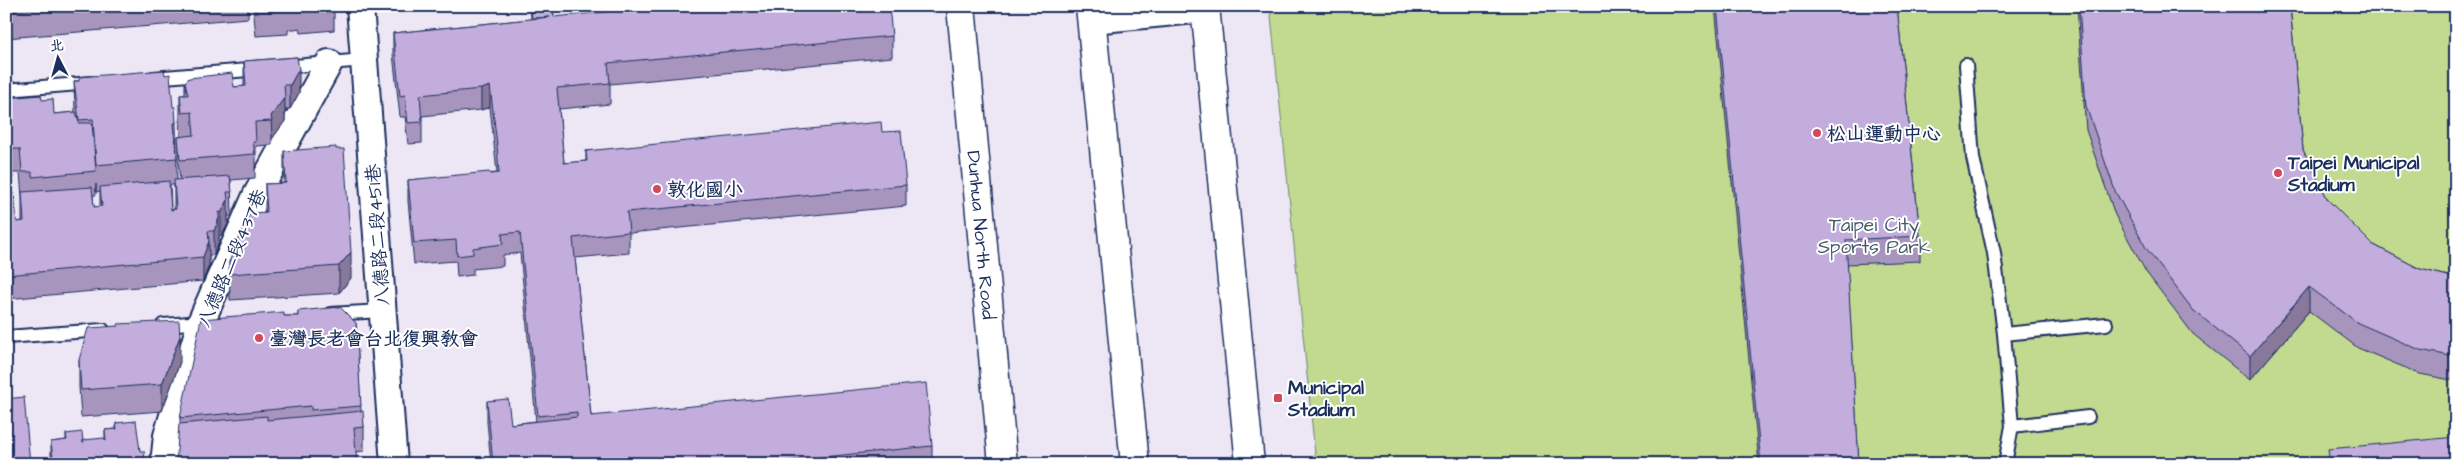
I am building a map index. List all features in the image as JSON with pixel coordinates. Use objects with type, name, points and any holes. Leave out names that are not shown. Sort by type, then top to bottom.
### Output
[{"type":"main road","name":"Dunhua North Road","points":[[960,6],[1003,464]]},
{"type":"main road","points":[[1206,8],[1250,464]]},
{"type":"main road","points":[[1091,13],[1135,464]]},
{"type":"street","name":"八德路二段451巷","points":[[360,6],[394,464]]},
{"type":"street","points":[[1091,13],[1206,8]]},
{"type":"street","name":"八德路二段437巷","points":[[164,464],[167,436],[256,196],[329,63]]},
{"type":"lane","points":[[143,79],[364,60]]},
{"type":"lane","points":[[1966,65],[1973,158],[1994,253],[2004,334],[2012,426],[2005,464]]},
{"type":"lane","points":[[6,90],[104,82]]},
{"type":"lane","points":[[316,315],[382,310]]},
{"type":"lane","points":[[152,326],[210,322]]},
{"type":"lane","points":[[2004,334],[2106,324]]},
{"type":"lane","points":[[6,337],[113,329]]},
{"type":"lane","points":[[2012,426],[2088,417]]},
{"type":"green space","name":"Taipei City Sports Park","points":[[1270,6],[2456,6],[2456,464],[1316,464]]},
{"type":"building","points":[[6,6],[68,6],[6,12]]},
{"type":"building","points":[[255,6],[288,6],[288,10],[256,12]]},
{"type":"building","points":[[300,6],[334,6],[301,9]]},
{"type":"building","points":[[531,6],[553,6],[554,17],[664,6],[889,6],[892,36],[608,63],[610,83],[557,88],[564,163],[587,161],[586,151],[881,122],[882,132],[901,131],[906,185],[627,212],[629,232],[573,238],[591,416],[926,383],[932,446],[754,464],[493,464],[487,401],[508,399],[511,424],[577,417],[577,412],[538,416],[520,232],[502,234],[503,244],[473,248],[473,254],[457,256],[456,240],[414,243],[408,180],[489,172],[491,174],[499,173],[497,145],[490,86],[481,89],[420,95],[422,122],[408,123],[405,95],[400,96],[393,33],[550,17],[532,18]]},
{"type":"building","name":"松山運動中心","points":[[1717,6],[1897,6],[1920,236],[1846,240],[1859,464],[1761,464]]},
{"type":"building","name":"Taipei Municipal Stadium","points":[[2079,6],[2290,6],[2303,150],[2328,200],[2372,244],[2420,269],[2456,278],[2456,357],[2420,350],[2358,323],[2309,287],[2250,356],[2193,310],[2146,248],[2115,191],[2086,106]]},
{"type":"building","points":[[297,57],[299,69],[290,85],[284,85],[285,97],[271,116],[272,121],[255,122],[256,142],[253,142],[255,154],[180,160],[178,137],[194,135],[192,112],[182,113],[180,95],[188,95],[185,82],[189,78],[232,73],[234,87],[246,86],[244,61]]},
{"type":"building","points":[[164,70],[165,75],[170,74],[173,107],[175,107],[176,123],[174,123],[177,158],[96,165],[93,119],[79,120],[74,81],[79,81],[79,77]]},
{"type":"building","points":[[41,95],[42,100],[53,99],[54,114],[76,112],[79,123],[92,123],[96,171],[32,177],[32,172],[22,172],[20,149],[10,149],[13,178],[6,179],[6,98]]},
{"type":"building","points":[[336,147],[336,149],[344,149],[351,252],[339,266],[230,274],[229,262],[250,213],[267,212],[265,184],[286,183],[284,151]]},
{"type":"building","points":[[230,176],[232,192],[227,192],[228,200],[221,213],[219,212],[219,218],[214,231],[208,231],[209,241],[203,257],[6,275],[6,194],[14,193],[17,222],[24,221],[22,192],[92,187],[94,207],[102,206],[100,187],[169,181],[171,210],[176,209],[174,180]]},
{"type":"building","points":[[340,307],[356,323],[361,406],[311,410],[311,406],[180,418],[201,319],[284,312],[284,316],[298,316],[298,311]]},
{"type":"building","points":[[179,321],[180,336],[162,384],[81,390],[79,360],[88,328],[118,326],[118,324]]},
{"type":"building","points":[[24,397],[30,464],[6,464],[6,399]]},
{"type":"building","points":[[363,411],[364,427],[354,428],[357,464],[176,464],[179,424],[267,416],[267,420]]},
{"type":"building","points":[[136,421],[140,451],[144,451],[145,464],[47,464],[46,460],[53,459],[51,442],[67,440],[66,434],[82,432],[83,443],[84,440],[104,438],[106,441],[105,430],[117,429],[116,423]]},
{"type":"building","points":[[2456,437],[2456,464],[2330,464],[2328,449]]},
{"type":"place","name":"松山運動中心","points":[[1817,133]]},
{"type":"place","name":"Taipei Municipal Stadium","points":[[2278,173]]},
{"type":"place","name":"敦化國小","points":[[657,189]]},
{"type":"place","name":"臺灣長老會台北復興教會","points":[[259,338]]},
{"type":"place","name":"Municipal Stadium","points":[[1278,398]]}]
